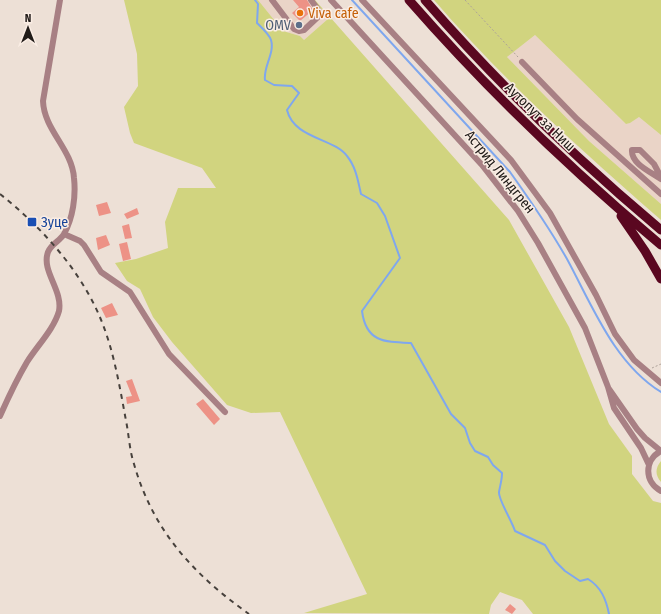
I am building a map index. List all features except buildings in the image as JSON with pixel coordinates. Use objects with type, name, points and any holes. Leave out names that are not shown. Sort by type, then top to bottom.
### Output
[{"type":"highway","name":"Аутопут за Ниш","points":[[409,0],[497,94],[610,203],[661,245]]},
{"type":"highway","name":"Аутопут за Ниш","points":[[425,0],[484,66],[551,131],[661,230]]},
{"type":"highway","points":[[610,203],[645,251],[661,278]]},
{"type":"street","points":[[0,416],[23,370],[56,317],[59,298],[49,268],[47,256],[49,249],[64,234],[74,198],[74,172],[66,152],[46,117],[43,101],[60,0]]},
{"type":"street","points":[[272,0],[294,29],[299,31],[304,30],[320,15],[320,11],[311,0]]},
{"type":"street","name":"Астрид Линдгрен","points":[[331,0],[482,165],[518,211],[538,243],[585,328],[608,387],[614,408],[641,448],[649,465],[649,479],[654,486],[661,491]]},
{"type":"street","points":[[362,0],[511,160],[550,213],[596,295],[614,334],[634,360],[646,372],[661,383]]},
{"type":"street","points":[[522,62],[577,119],[661,194]]},
{"type":"street","points":[[632,150],[640,150],[650,158],[661,178],[640,165],[634,158],[632,150]]},
{"type":"street","points":[[64,234],[80,241],[101,272],[130,292],[169,354],[225,412]]},
{"type":"street","name":"Астрид Линдгрен","points":[[608,387],[637,429],[648,441],[661,451]]},
{"type":"street","points":[[649,465],[655,455],[661,451]]},
{"type":"path","points":[[465,0],[522,62]]},
{"type":"path","points":[[646,372],[661,364]]},
{"type":"shaded area","name":"OMV","points":[[258,0],[313,0],[329,18],[304,40],[300,36],[283,31]]},
{"type":"shaded area","points":[[535,35],[626,124],[639,117],[661,135],[661,204],[589,141],[507,57]]},
{"type":"green space","points":[[124,0],[258,0],[283,31],[300,36],[304,40],[329,18],[313,1],[315,0],[509,220],[569,327],[609,424],[632,456],[632,474],[653,501],[661,503],[661,614],[533,614],[522,600],[500,592],[491,605],[489,614],[304,613],[367,594],[280,412],[251,413],[227,405],[172,342],[153,317],[140,289],[127,281],[115,263],[136,259],[168,248],[165,222],[178,188],[216,188],[202,168],[134,143],[124,107],[138,86],[137,54]]},
{"type":"green space","points":[[434,0],[661,0],[661,135],[639,117],[626,124],[535,35],[507,57],[589,141],[661,204],[661,220],[602,168],[515,87],[460,30]]},
{"type":"green space","points":[[661,461],[661,482],[656,472]]},
{"type":"waterway","points":[[255,0],[258,4],[257,23],[269,35],[272,45],[265,80],[274,85],[292,86],[299,93],[287,110],[291,120],[306,133],[333,145],[347,156],[355,169],[361,194],[377,203],[385,216],[400,258],[362,311],[364,321],[368,329],[372,334],[385,341],[411,343],[451,414],[465,428],[470,443],[475,451],[488,457],[493,465],[502,473],[499,495],[515,531],[545,545],[555,561],[565,571],[580,581],[588,579],[593,582],[600,590],[609,614]]},
{"type":"waterway","points":[[352,0],[510,172],[540,215],[567,259],[595,314],[617,349],[644,380],[661,392]]},
{"type":"railway","points":[[0,194],[15,206],[57,248],[80,280],[99,315],[109,341],[116,369],[134,464],[142,488],[164,531],[178,550],[210,584],[249,614]]},
{"type":"place","name":"Viva cafe","points":[[300,13]]},
{"type":"place","name":"OMV","points":[[299,25]]},
{"type":"place","name":"Зуце","points":[[32,222]]}]
